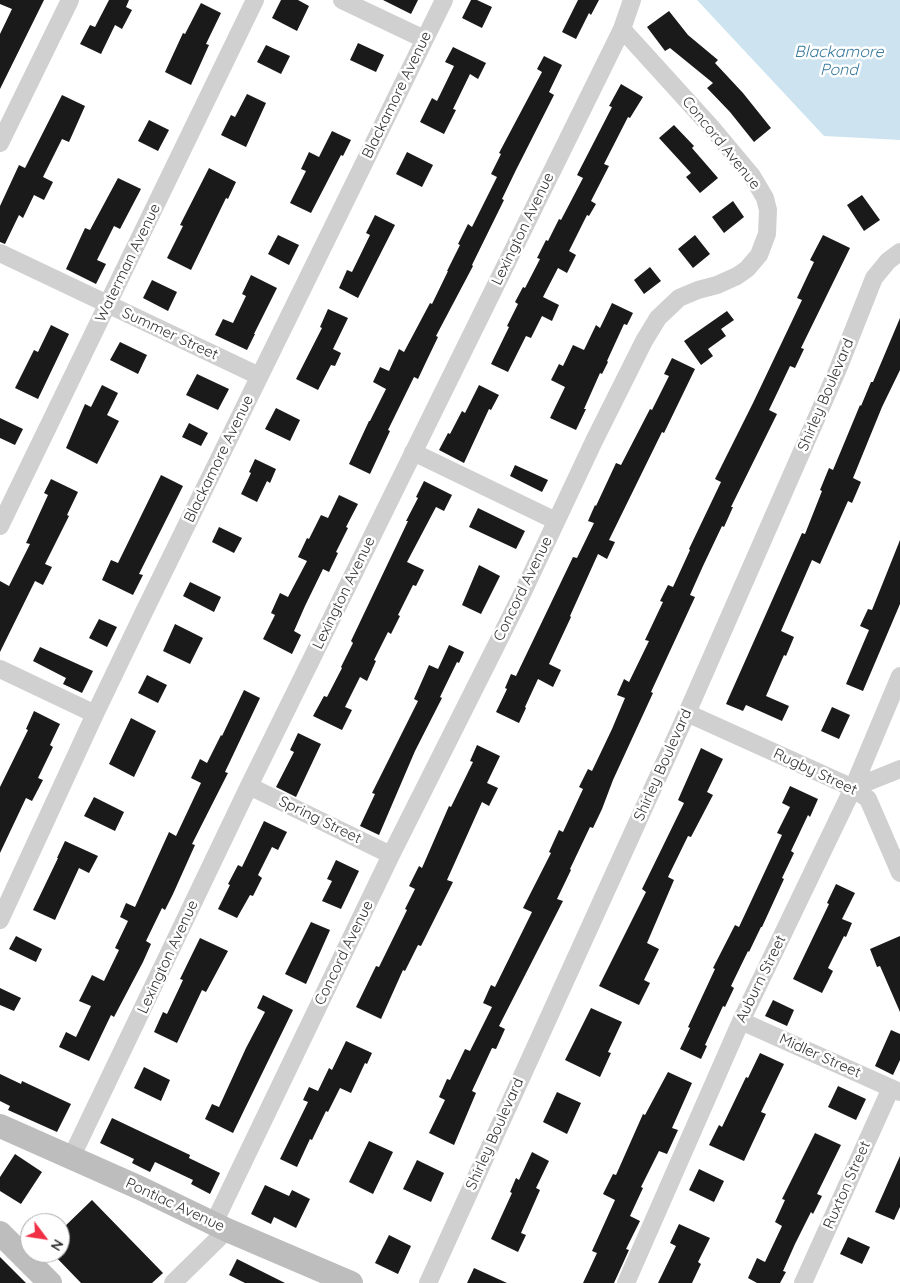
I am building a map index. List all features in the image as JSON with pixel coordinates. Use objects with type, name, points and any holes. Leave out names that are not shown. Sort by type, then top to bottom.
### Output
[{"type":"street","points":[[0,143],[70,0]]},
{"type":"street","name":"Waterman Avenue","points":[[0,526],[255,0]]},
{"type":"street","points":[[342,0],[424,39]]},
{"type":"street","name":"Blackamore Avenue","points":[[0,920],[95,714],[444,0]]},
{"type":"street","name":"Lexington Avenue","points":[[71,1158],[249,786],[622,29],[632,0]]},
{"type":"street","name":"Concord Avenue","points":[[173,1283],[221,1226],[392,855],[523,592],[644,340],[658,318],[671,305],[688,293],[718,285],[737,276],[747,269],[759,255],[763,246],[769,222],[768,210],[752,176],[711,127],[622,29]]},
{"type":"street","name":"Shirley Boulevard","points":[[428,1283],[687,713],[838,369],[874,278],[888,261],[900,252]]},
{"type":"street","name":"Summer Street","points":[[0,253],[259,376]]},
{"type":"street","points":[[414,452],[556,520]]},
{"type":"street","points":[[0,669],[95,714]]},
{"type":"street","name":"Auburn Street","points":[[626,1283],[741,1021],[853,788],[900,676]]},
{"type":"street","name":"Rugby Street","points":[[687,713],[853,788],[868,798],[900,873]]},
{"type":"street","points":[[853,788],[900,769]]},
{"type":"street","name":"Spring Street","points":[[249,786],[392,855]]},
{"type":"street","name":"Midler Street","points":[[741,1021],[895,1090]]},
{"type":"street","name":"Ruxton Street","points":[[803,1283],[895,1090]]},
{"type":"street","name":"Pontiac Avenue","points":[[0,1126],[351,1283]]},
{"type":"street","points":[[0,1233],[50,1283]]},
{"type":"water","name":"Blackamore Pond","points":[[697,0],[900,0],[900,140],[824,136]]},
{"type":"building","points":[[0,0],[44,0],[0,89],[0,34],[12,9],[0,4]]},
{"type":"building","points":[[109,0],[129,0],[126,7],[132,10],[122,29],[115,25],[101,54],[80,44],[90,25],[95,27]]},
{"type":"building","points":[[281,0],[298,0],[309,6],[297,31],[272,18]]},
{"type":"building","points":[[383,0],[418,0],[411,14]]},
{"type":"building","points":[[471,0],[477,0],[492,7],[482,28],[462,18]]},
{"type":"building","points":[[578,0],[599,0],[591,15],[589,13],[576,39],[562,32]]},
{"type":"building","points":[[201,3],[221,13],[206,44],[209,45],[191,85],[165,72],[183,33],[185,34]]},
{"type":"building","points":[[669,11],[688,35],[718,60],[715,63],[743,93],[771,128],[754,142],[730,112],[707,88],[713,83],[670,48],[665,51],[647,27]]},
{"type":"building","points":[[358,43],[384,55],[376,72],[350,60]]},
{"type":"building","points":[[266,45],[290,56],[281,74],[257,62]]},
{"type":"building","points":[[453,47],[486,63],[478,79],[470,74],[453,109],[456,110],[444,134],[420,122],[432,98],[437,101],[454,66],[445,62]]},
{"type":"building","points":[[544,56],[562,65],[549,92],[554,95],[502,199],[504,200],[473,266],[436,336],[438,337],[418,379],[414,377],[388,430],[390,431],[370,474],[349,464],[386,389],[373,382],[380,367],[389,371],[399,349],[404,352],[430,303],[432,304],[468,224],[472,227],[497,177],[491,174],[501,154],[499,153],[542,72],[537,69]]},
{"type":"building","points":[[621,84],[643,97],[630,118],[628,117],[604,164],[609,166],[591,201],[596,204],[589,216],[587,215],[569,251],[576,255],[567,273],[558,268],[543,297],[559,305],[552,321],[542,316],[531,338],[526,336],[508,372],[491,364],[518,304],[515,302],[523,287],[525,288],[540,259],[537,258],[546,240],[548,241],[559,219],[561,220],[583,178],[577,175],[612,107],[609,106]]},
{"type":"building","points":[[247,94],[266,103],[246,147],[221,135],[231,115],[235,117]]},
{"type":"building","points":[[62,95],[85,106],[69,142],[62,139],[43,177],[53,182],[44,200],[34,195],[23,218],[19,215],[5,244],[0,242],[0,206],[19,165],[25,168]]},
{"type":"building","points":[[149,120],[169,130],[158,151],[138,141]]},
{"type":"building","points":[[674,125],[694,146],[692,148],[718,178],[700,193],[686,177],[691,173],[659,138]]},
{"type":"building","points":[[332,131],[351,140],[343,156],[341,155],[311,213],[290,203],[306,171],[301,169],[309,152],[319,157]]},
{"type":"building","points":[[407,152],[433,165],[422,187],[396,174]]},
{"type":"building","points":[[209,168],[236,182],[228,199],[226,198],[191,270],[167,258],[183,226],[180,225]]},
{"type":"building","points":[[118,178],[141,189],[120,229],[114,226],[97,260],[106,264],[96,284],[66,269],[85,228],[90,230]]},
{"type":"building","points":[[862,195],[880,220],[864,231],[847,205]]},
{"type":"building","points":[[733,201],[744,217],[724,233],[712,217]]},
{"type":"building","points":[[375,215],[395,225],[358,298],[339,288],[347,270],[352,272],[370,235],[366,233]]},
{"type":"building","points":[[278,235],[299,245],[289,265],[268,254]]},
{"type":"building","points":[[695,235],[710,254],[693,268],[678,249]]},
{"type":"building","points":[[823,235],[850,248],[801,348],[804,349],[795,368],[790,366],[769,410],[777,414],[690,595],[695,597],[651,692],[653,693],[613,780],[602,809],[593,828],[590,827],[557,899],[563,901],[499,1026],[505,1029],[496,1049],[492,1048],[472,1091],[476,1093],[454,1145],[429,1133],[445,1100],[439,1097],[447,1079],[450,1080],[465,1049],[470,1051],[492,1007],[483,1003],[491,985],[495,987],[532,912],[523,908],[551,853],[549,852],[559,830],[563,832],[583,789],[579,787],[588,769],[592,771],[612,729],[625,698],[617,695],[624,679],[629,682],[649,641],[645,640],[663,602],[660,601],[668,585],[673,587],[721,482],[715,479],[802,300],[797,298],[814,262],[810,260]]},
{"type":"building","points":[[650,267],[661,281],[644,294],[634,280]]},
{"type":"building","points":[[251,275],[277,288],[247,350],[215,335],[223,319],[233,323],[246,296],[242,294]]},
{"type":"building","points":[[152,280],[177,292],[168,311],[143,298]]},
{"type":"building","points":[[612,303],[633,313],[627,325],[624,324],[608,362],[602,374],[600,373],[576,430],[550,418],[565,387],[551,380],[559,364],[563,366],[573,345],[584,350],[596,325],[600,328]]},
{"type":"building","points":[[328,309],[348,318],[333,349],[341,353],[335,366],[331,365],[318,390],[296,379],[322,328],[320,327]]},
{"type":"building","points":[[727,311],[734,320],[721,329],[726,336],[708,349],[713,356],[701,365],[684,341]]},
{"type":"building","points":[[900,318],[900,370],[882,407],[853,478],[861,482],[852,503],[848,501],[820,564],[812,560],[781,631],[794,637],[766,696],[789,706],[782,721],[746,705],[743,711],[726,704],[802,533],[805,534],[829,468],[833,470],[860,405],[871,382],[873,382]]},
{"type":"building","points":[[51,325],[69,334],[38,399],[15,388],[34,350],[38,352]]},
{"type":"building","points":[[120,342],[147,355],[138,374],[110,360]]},
{"type":"building","points":[[672,358],[695,369],[609,540],[615,542],[607,559],[598,554],[570,616],[549,664],[561,670],[553,687],[538,679],[519,723],[496,712],[507,689],[505,688],[511,674],[516,676],[573,557],[577,558],[594,523],[588,521],[616,463],[621,465],[650,409],[652,410],[669,376],[664,374]]},
{"type":"building","points":[[197,374],[229,389],[218,410],[186,395]]},
{"type":"building","points":[[102,385],[118,393],[107,415],[119,421],[97,464],[66,448],[85,404],[91,407]]},
{"type":"building","points":[[479,385],[499,395],[491,410],[489,409],[464,463],[439,450],[462,411],[465,413]]},
{"type":"building","points":[[276,408],[300,420],[290,441],[265,429]]},
{"type":"building","points":[[0,418],[23,429],[15,445],[0,438]]},
{"type":"building","points":[[189,423],[208,433],[201,446],[182,437]]},
{"type":"building","points":[[255,459],[276,469],[270,483],[267,481],[257,502],[241,494]]},
{"type":"building","points":[[515,465],[548,480],[542,492],[510,476]]},
{"type":"building","points":[[161,475],[183,486],[139,574],[143,575],[133,595],[102,580],[111,560],[118,563]]},
{"type":"building","points":[[51,479],[78,492],[67,515],[69,516],[45,564],[52,567],[43,585],[35,581],[0,652],[0,581],[9,586],[30,544],[26,543],[48,495],[44,493]]},
{"type":"building","points":[[424,481],[452,495],[444,511],[436,507],[407,562],[424,570],[416,586],[413,585],[391,634],[388,632],[374,660],[376,661],[367,681],[360,677],[345,707],[352,710],[342,730],[313,716],[324,696],[327,697],[342,668],[353,643],[351,641],[408,521],[406,521],[418,498],[416,497]]},
{"type":"building","points":[[339,495],[358,504],[346,527],[348,528],[336,552],[338,553],[329,572],[323,569],[294,631],[301,635],[292,654],[263,639],[275,615],[271,613],[280,593],[288,597],[307,561],[298,557],[307,538],[309,539],[321,515],[328,518]]},
{"type":"building","points":[[478,508],[525,531],[516,549],[469,527]]},
{"type":"building","points":[[219,527],[242,538],[234,553],[212,542]]},
{"type":"building","points":[[900,540],[900,604],[863,691],[846,684],[869,630],[860,626],[868,609],[872,610]]},
{"type":"building","points":[[479,565],[500,576],[481,614],[462,605]]},
{"type":"building","points":[[190,582],[221,597],[214,612],[183,596]]},
{"type":"building","points":[[99,619],[117,627],[107,647],[89,638]]},
{"type":"building","points":[[175,624],[203,638],[190,664],[163,651]]},
{"type":"building","points":[[449,645],[464,652],[440,697],[442,698],[415,751],[379,835],[360,826],[375,794],[372,793],[418,701],[414,699],[429,665],[438,669]]},
{"type":"building","points":[[40,647],[93,671],[82,693],[63,684],[66,678],[33,661]]},
{"type":"building","points":[[147,675],[167,685],[158,703],[138,693]]},
{"type":"building","points":[[244,690],[260,698],[225,772],[228,773],[192,844],[195,845],[173,894],[165,910],[162,908],[146,941],[151,944],[143,962],[114,1017],[111,1015],[89,1061],[59,1047],[66,1032],[76,1037],[91,1006],[79,1001],[92,975],[104,981],[119,950],[115,948],[128,921],[120,917],[126,903],[135,907],[169,832],[176,836],[201,783],[191,778],[200,759],[207,763]]},
{"type":"building","points":[[832,707],[850,715],[839,739],[821,731]]},
{"type":"building","points":[[34,711],[60,724],[50,745],[53,747],[38,778],[43,780],[32,801],[26,798],[0,853],[0,787],[28,730],[26,729]]},
{"type":"building","points":[[131,718],[156,731],[134,777],[109,764]]},
{"type":"building","points":[[298,733],[321,744],[296,797],[276,787],[294,752],[290,750]]},
{"type":"building","points":[[477,745],[500,756],[487,783],[498,788],[489,806],[482,802],[447,880],[453,882],[421,946],[418,945],[405,971],[403,970],[381,1019],[356,1007],[376,966],[379,967],[407,910],[405,909],[415,889],[409,886],[419,866],[422,868],[449,806],[451,807],[473,762],[470,761]]},
{"type":"building","points":[[701,748],[723,759],[707,792],[713,795],[691,837],[688,836],[668,877],[674,880],[647,943],[659,949],[644,980],[650,983],[639,1005],[599,986],[646,892],[642,889],[684,803],[678,800]]},
{"type":"building","points":[[790,786],[818,799],[810,817],[808,815],[791,851],[794,853],[782,878],[784,879],[762,927],[731,986],[734,988],[725,1007],[723,1006],[705,1045],[707,1046],[701,1059],[680,1049],[715,969],[713,968],[735,925],[739,927],[782,835],[777,833],[790,807],[782,803]]},
{"type":"building","points":[[94,797],[124,812],[115,831],[84,816]]},
{"type":"building","points":[[264,821],[287,832],[278,850],[272,847],[258,875],[262,878],[253,896],[250,895],[237,918],[218,909],[230,885],[228,884],[238,865],[242,867]]},
{"type":"building","points":[[65,841],[98,856],[89,873],[79,868],[55,920],[33,910]]},
{"type":"building","points":[[336,860],[359,871],[341,909],[322,901],[332,881],[327,879]]},
{"type":"building","points":[[836,884],[855,893],[842,919],[852,923],[828,968],[833,971],[822,993],[793,979],[829,904],[827,903]]},
{"type":"building","points":[[311,922],[330,930],[306,984],[285,974]]},
{"type":"building","points":[[16,936],[42,949],[36,962],[9,949]]},
{"type":"building","points":[[900,936],[900,1012],[880,966],[877,967],[870,949]]},
{"type":"building","points":[[200,938],[228,951],[206,992],[202,990],[177,1043],[154,1032],[163,1012],[167,1014],[183,980],[180,979]]},
{"type":"building","points":[[0,988],[21,998],[14,1011],[0,1005]]},
{"type":"building","points":[[263,995],[293,1010],[233,1133],[205,1119],[212,1104],[219,1107],[265,1012],[257,1008]]},
{"type":"building","points":[[773,1000],[794,1010],[787,1026],[765,1016]]},
{"type":"building","points":[[591,1008],[622,1022],[608,1052],[611,1053],[600,1077],[565,1060]]},
{"type":"building","points":[[891,1030],[900,1034],[900,1060],[893,1075],[875,1066]]},
{"type":"building","points":[[346,1041],[372,1053],[367,1064],[365,1063],[351,1093],[340,1088],[312,1140],[310,1139],[297,1167],[280,1159],[308,1102],[303,1100],[309,1087],[318,1091],[329,1068],[332,1070]]},
{"type":"building","points":[[760,1053],[784,1064],[761,1112],[766,1114],[744,1161],[709,1145],[719,1125],[722,1127]]},
{"type":"building","points":[[144,1067],[170,1080],[161,1101],[134,1088]]},
{"type":"building","points":[[668,1072],[692,1083],[672,1128],[678,1130],[667,1154],[659,1151],[641,1187],[643,1188],[630,1216],[640,1221],[626,1249],[629,1250],[614,1283],[583,1283],[597,1253],[592,1251],[615,1200],[603,1194],[613,1174],[616,1175],[643,1114],[645,1115]]},
{"type":"building","points":[[0,1074],[21,1084],[22,1081],[71,1104],[57,1132],[8,1110],[10,1106],[0,1101]]},
{"type":"building","points":[[838,1086],[866,1099],[856,1120],[828,1107]]},
{"type":"building","points":[[557,1092],[581,1103],[567,1134],[543,1122]]},
{"type":"building","points":[[112,1118],[190,1155],[189,1158],[220,1173],[210,1194],[191,1184],[193,1180],[155,1162],[150,1172],[132,1163],[134,1159],[100,1143]]},
{"type":"building","points":[[815,1133],[841,1145],[817,1194],[822,1196],[813,1214],[811,1212],[795,1244],[783,1271],[786,1272],[780,1283],[757,1283],[748,1278],[757,1258],[765,1262],[782,1226],[775,1222],[785,1200],[782,1199]]},
{"type":"building","points":[[369,1141],[393,1152],[373,1194],[349,1182]]},
{"type":"building","points":[[532,1152],[549,1161],[536,1188],[540,1190],[521,1233],[526,1235],[518,1252],[491,1239],[512,1193],[510,1192],[516,1178],[519,1180]]},
{"type":"building","points":[[15,1154],[42,1172],[21,1204],[0,1191],[0,1177]]},
{"type":"building","points":[[900,1156],[900,1207],[894,1220],[875,1212]]},
{"type":"building","points":[[417,1160],[444,1173],[431,1202],[403,1189]]},
{"type":"building","points":[[699,1169],[724,1181],[714,1202],[689,1190]]},
{"type":"building","points":[[265,1185],[289,1196],[292,1190],[310,1199],[296,1228],[274,1217],[271,1224],[251,1214]]},
{"type":"building","points":[[92,1200],[163,1273],[152,1283],[81,1283],[62,1263],[70,1263],[70,1221]]},
{"type":"building","points":[[679,1224],[710,1238],[698,1262],[701,1264],[692,1283],[658,1283],[676,1246],[670,1243]]},
{"type":"building","points":[[389,1235],[411,1246],[398,1274],[375,1263]]},
{"type":"building","points":[[848,1237],[870,1247],[862,1264],[840,1254]]},
{"type":"building","points":[[0,1257],[26,1283],[0,1283]]},
{"type":"building","points":[[237,1259],[285,1283],[245,1283],[229,1275]]},
{"type":"building","points":[[474,1268],[507,1283],[467,1283]]}]
